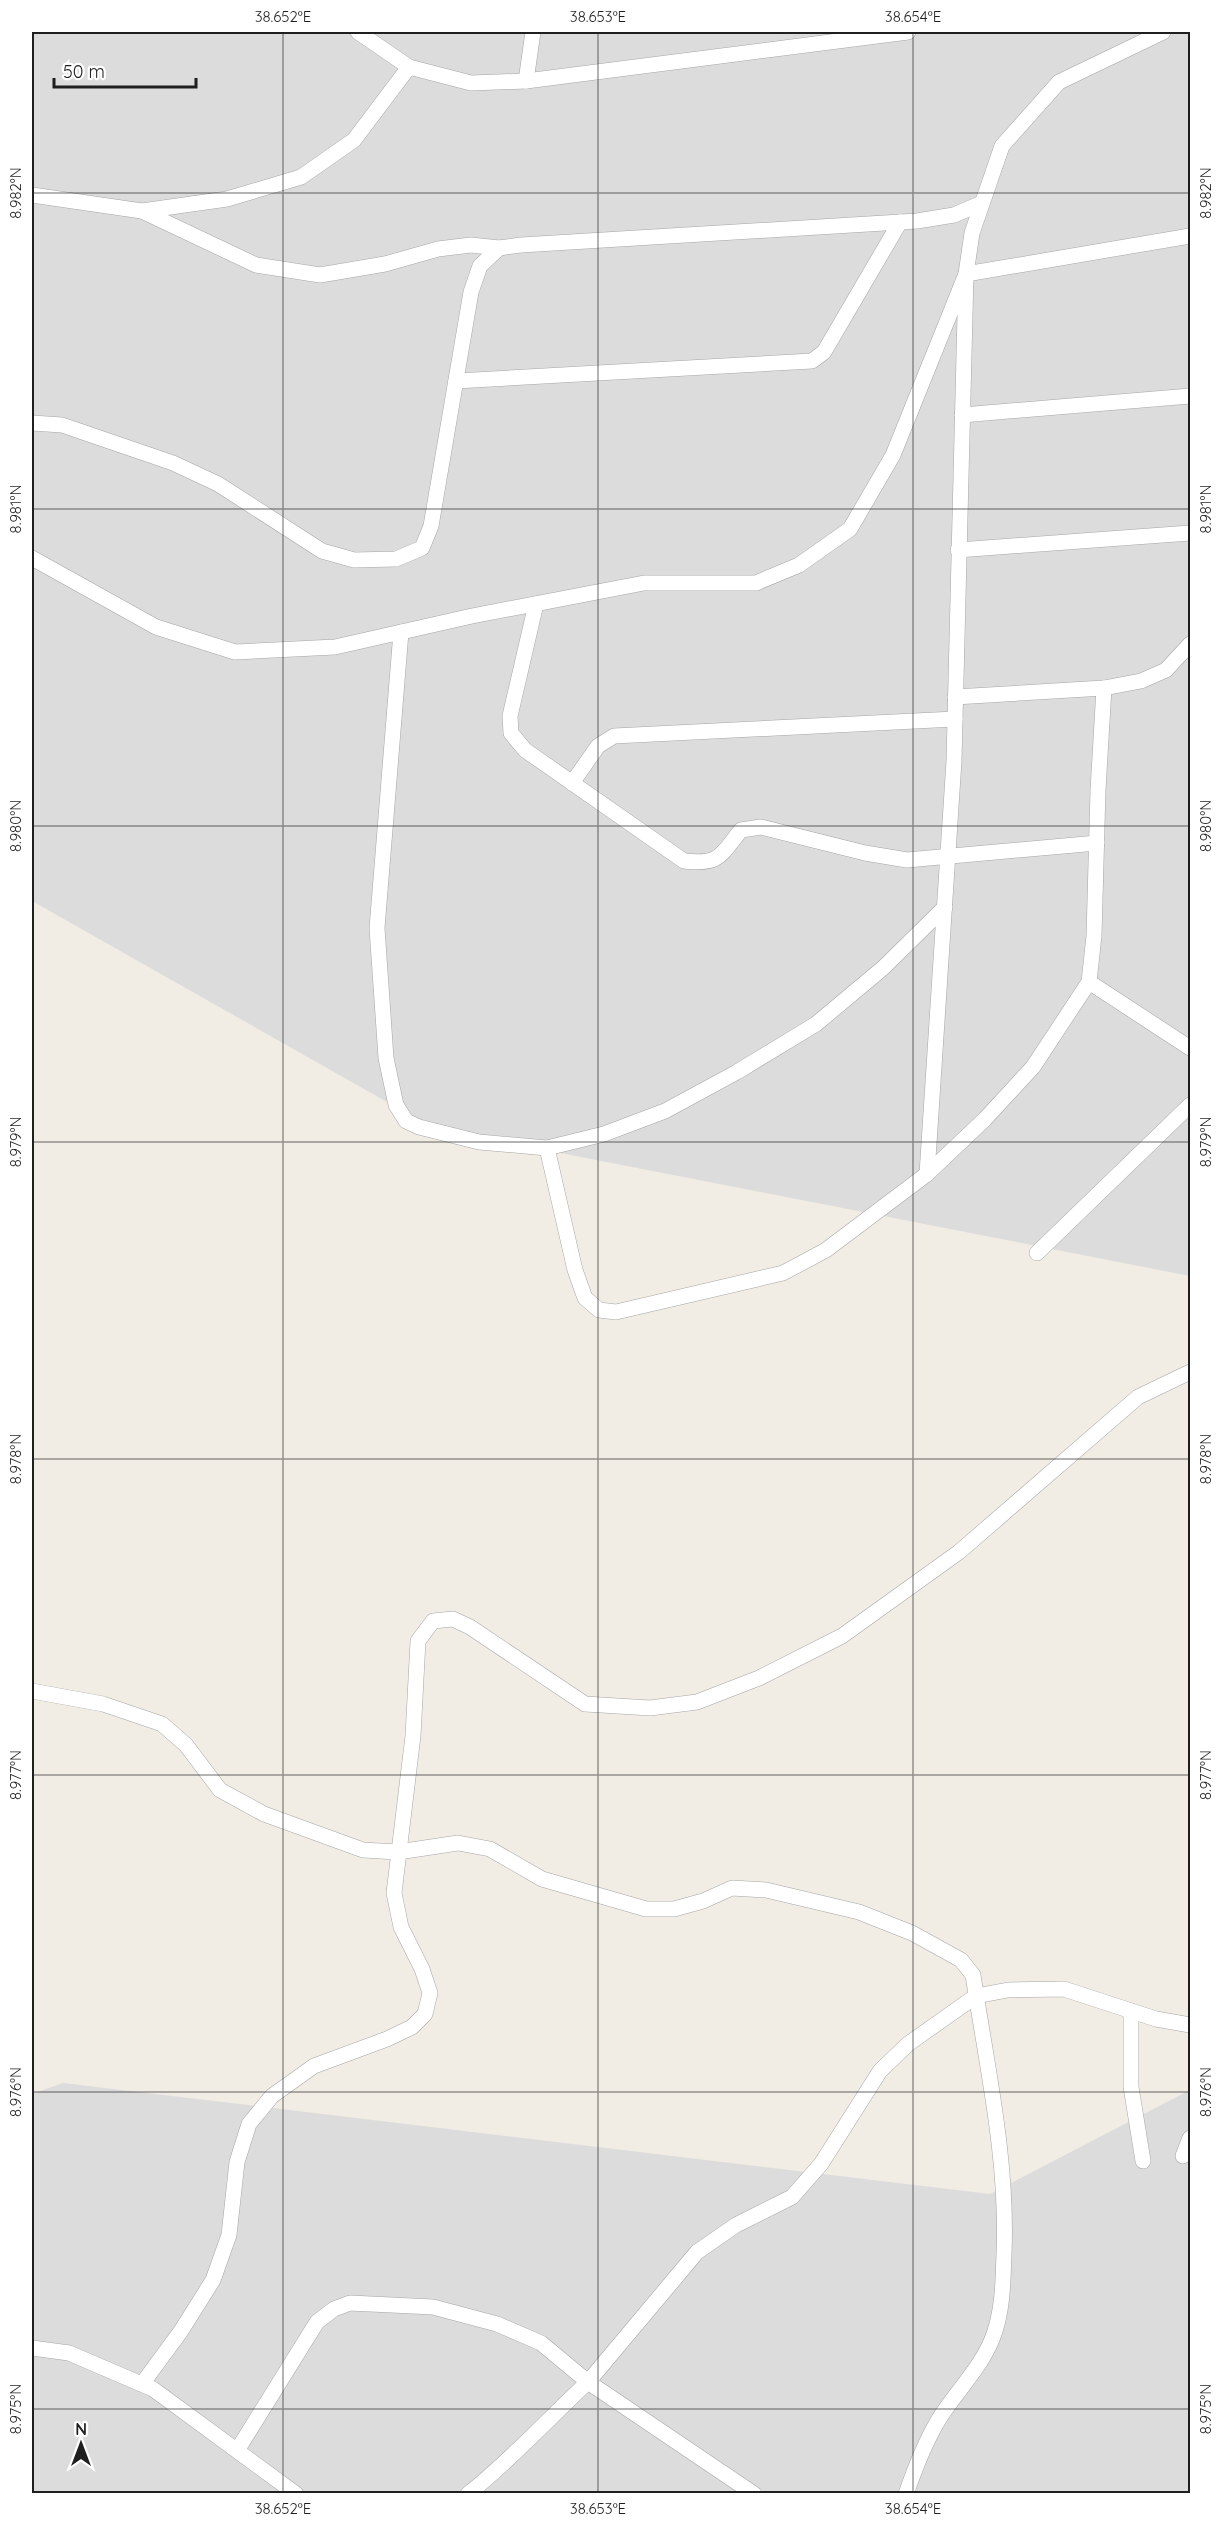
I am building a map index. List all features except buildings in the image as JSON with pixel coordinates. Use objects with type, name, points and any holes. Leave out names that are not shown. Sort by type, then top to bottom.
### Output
[{"type":"street","points":[[358,32],[409,67],[471,83],[526,81],[908,32]]},
{"type":"street","points":[[526,81],[533,32]]},
{"type":"street","points":[[927,1174],[955,719],[966,274],[972,233],[1002,146],[1059,82],[1163,32]]},
{"type":"street","points":[[32,195],[142,211],[228,198],[301,177],[354,140],[409,67]]},
{"type":"street","points":[[142,211],[256,265],[320,275],[385,264],[438,249],[471,245],[499,248],[900,222],[954,215],[982,203]]},
{"type":"street","points":[[456,381],[812,361],[824,352],[900,222]]},
{"type":"street","points":[[966,274],[1191,236]]},
{"type":"street","points":[[32,423],[62,425],[173,464],[218,484],[322,551],[354,560],[396,559],[422,548],[431,526],[471,292],[480,266],[499,248]]},
{"type":"street","points":[[32,558],[156,627],[235,652],[335,647],[536,604],[644,584],[756,583],[799,566],[850,529],[893,455],[966,274]]},
{"type":"street","points":[[962,415],[1191,396]]},
{"type":"street","points":[[958,550],[1191,533]]},
{"type":"street","points":[[536,604],[510,716],[511,733],[525,750],[684,861],[704,863],[717,859],[741,830],[761,827],[907,861],[1096,843]]},
{"type":"street","points":[[401,632],[377,928],[386,1058],[396,1105],[406,1121],[419,1127],[479,1142],[547,1148],[604,1134],[665,1111],[807,1030],[883,968],[945,907]]},
{"type":"street","points":[[955,697],[1104,688],[1141,681],[1166,670],[1191,644]]},
{"type":"street","points":[[547,1148],[575,1270],[585,1298],[599,1310],[616,1312],[783,1273],[826,1250],[927,1174],[985,1119],[1033,1067],[1089,982],[1094,936],[1104,688]]},
{"type":"street","points":[[572,783],[598,746],[614,736],[955,719]]},
{"type":"street","points":[[1089,982],[1191,1048]]},
{"type":"street","points":[[1037,1253],[1188,1112]]},
{"type":"street","points":[[142,2384],[181,2331],[213,2280],[229,2235],[237,2162],[249,2124],[272,2096],[314,2066],[387,2039],[412,2027],[425,2013],[430,1993],[422,1969],[401,1927],[394,1893],[398,1852],[405,1818],[413,1737],[418,1641],[433,1621],[453,1619],[471,1627],[585,1704],[650,1708],[697,1702],[759,1678],[842,1636],[959,1552],[1138,1397],[1191,1372]]},
{"type":"street","points":[[32,1691],[103,1704],[162,1724],[186,1745],[220,1790],[264,1814],[363,1850],[398,1852],[458,1844],[490,1849],[542,1879],[646,1909],[674,1909],[703,1901],[732,1888],[766,1890],[859,1912],[912,1933],[961,1960],[973,1975],[1001,2155],[1005,2229],[1002,2296],[995,2331],[987,2348],[939,2420],[918,2460],[906,2493]]},
{"type":"street","points":[[468,2493],[495,2473],[540,2426],[588,2382],[697,2252],[736,2225],[792,2197],[821,2164],[880,2072],[908,2044],[976,1996],[1008,1990],[1064,1989],[1156,2019],[1191,2025]]},
{"type":"street","points":[[1131,2011],[1131,2087],[1143,2161]]},
{"type":"street","points":[[1184,2156],[1191,2138]]},
{"type":"street","points":[[238,2450],[317,2322],[334,2309],[350,2304],[433,2307],[497,2324],[541,2343],[588,2382],[754,2493]]},
{"type":"street","points":[[32,2348],[69,2353],[153,2389],[296,2493]]},
{"type":"shaded area","points":[[32,32],[1190,32],[1190,1276],[433,1128],[32,901]]},
{"type":"shaded area","points":[[63,2083],[990,2194],[1190,2090],[1190,2493],[32,2494],[32,2094]]}]
